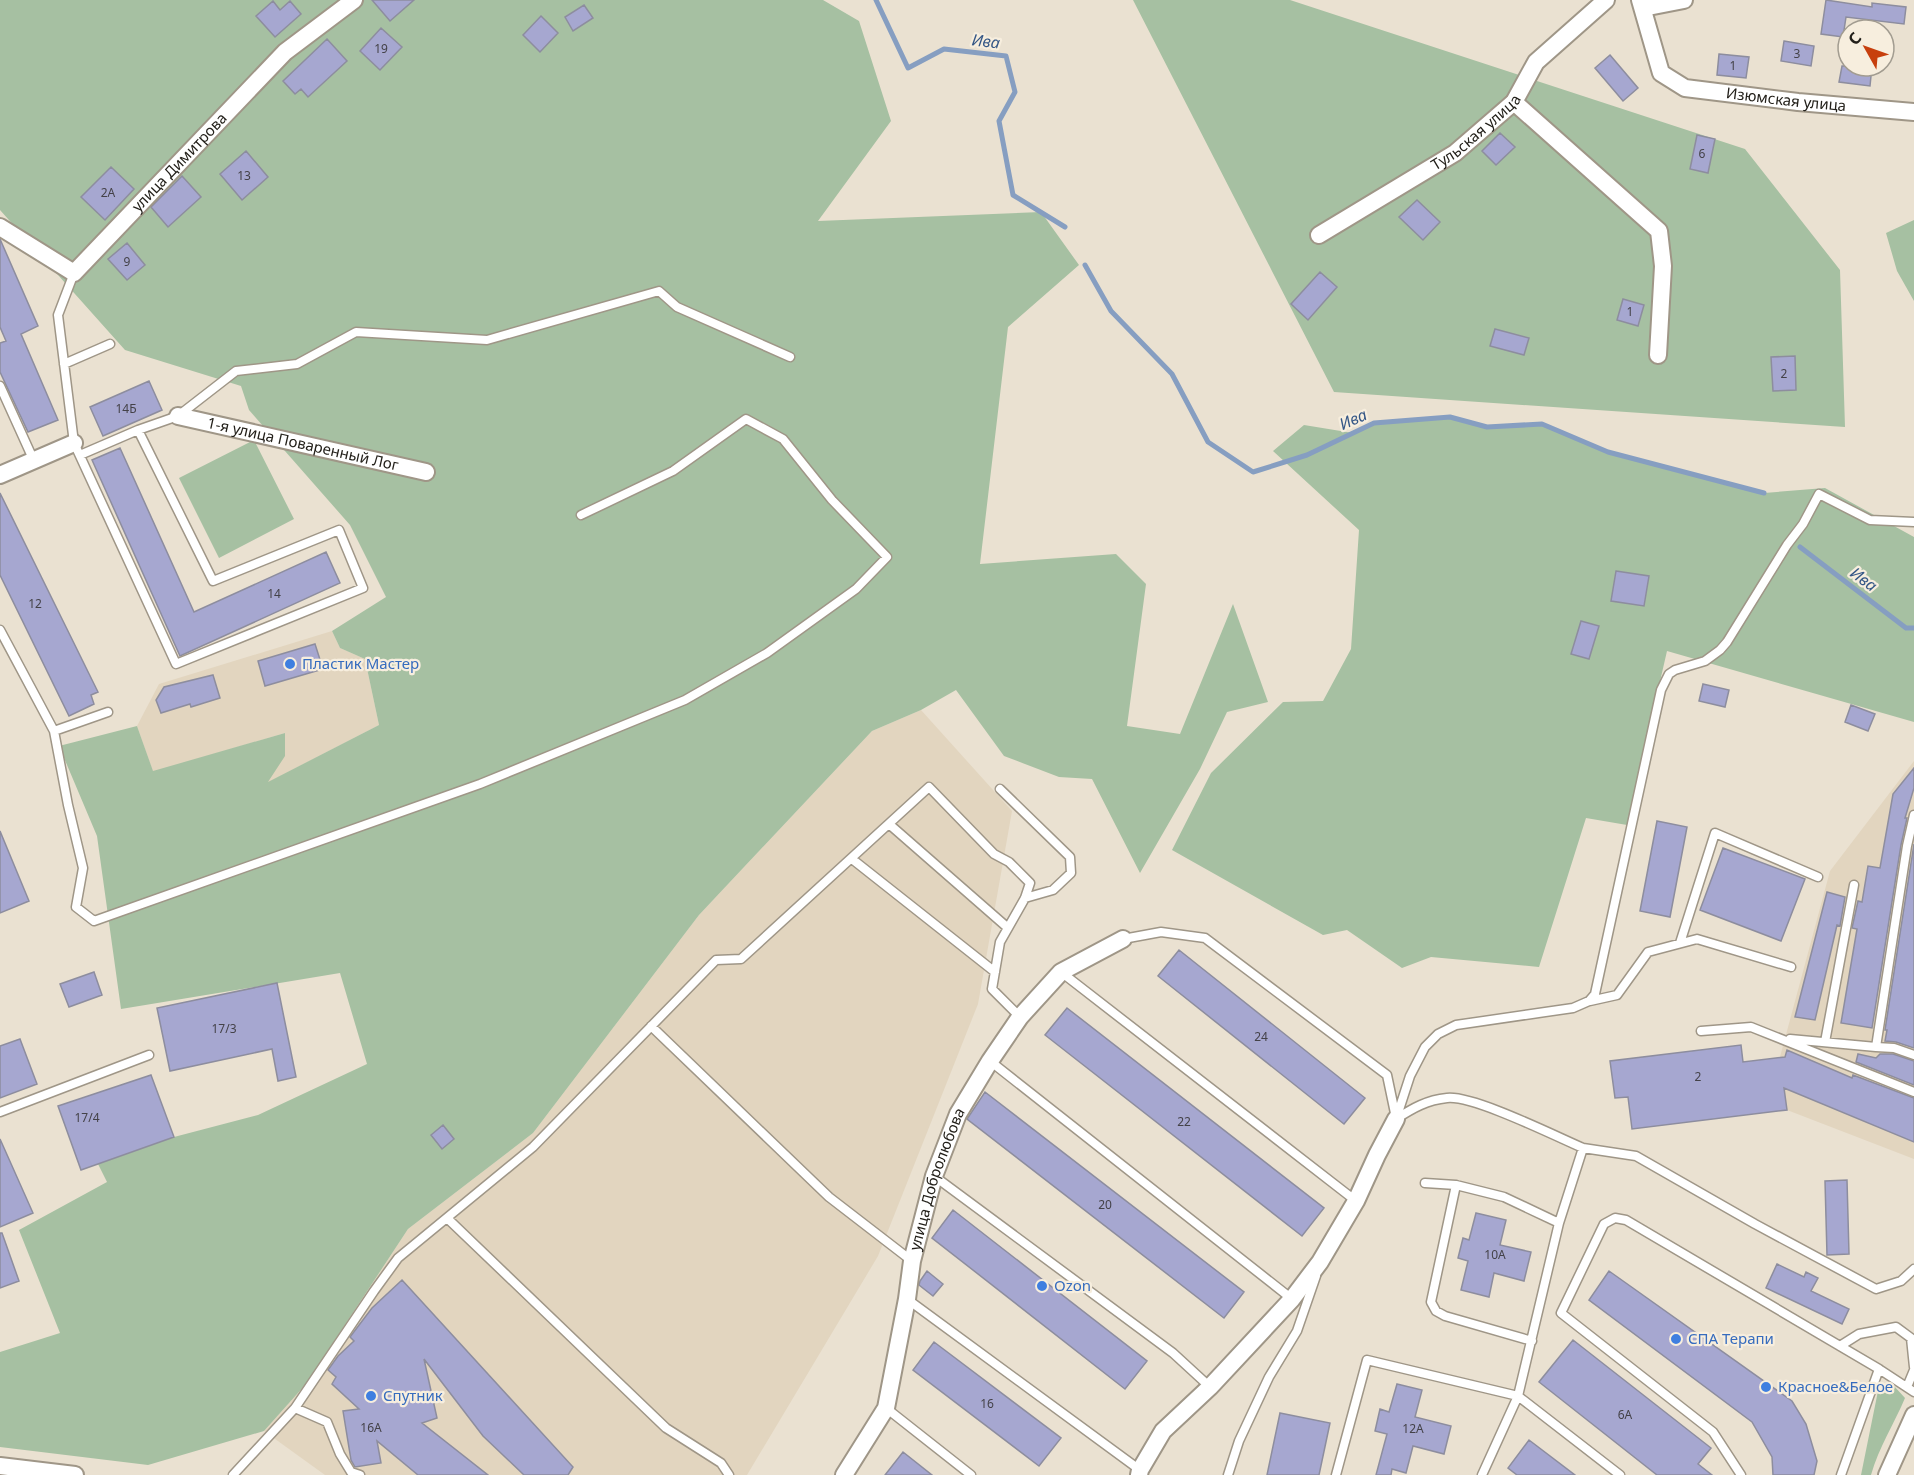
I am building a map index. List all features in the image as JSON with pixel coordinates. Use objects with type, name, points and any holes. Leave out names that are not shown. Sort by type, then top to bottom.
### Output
[{"type":"street","name":"улица Димитрова","points":[[74,273],[285,52],[354,0]]},
{"type":"street","name":"Тульская улица","points":[[1319,235],[1455,153],[1514,102],[1536,62],[1606,0]]},
{"type":"street","points":[[1641,4],[1684,0]]},
{"type":"street","name":"Изюмская улица","points":[[1641,4],[1661,73],[1685,88],[1798,102],[1914,112]]},
{"type":"street","points":[[1514,102],[1659,231],[1664,266],[1658,355]]},
{"type":"street","points":[[0,227],[74,273]]},
{"type":"street","name":"1-я улица Поваренный Лог","points":[[178,416],[426,472]]},
{"type":"street","points":[[0,475],[34,461],[77,449]]},
{"type":"street","name":"улица Добролюбова","points":[[844,1475],[886,1408],[908,1299],[912,1261],[934,1176],[958,1114],[1020,1017],[1061,972],[1123,939]]},
{"type":"street","points":[[1140,1472],[1163,1431],[1210,1387],[1292,1299],[1320,1262],[1356,1201],[1396,1119]]},
{"type":"street","points":[[1887,1475],[1914,1415]]},
{"type":"street","points":[[0,1466],[22,1472],[75,1475]]},
{"type":"lane","points":[[74,273],[58,315],[77,449],[177,664],[363,588],[339,530],[213,581],[138,430]]},
{"type":"lane","points":[[77,449],[178,416],[236,371],[297,364],[356,332],[488,340],[659,291],[676,307],[790,357]]},
{"type":"lane","points":[[64,364],[110,345]]},
{"type":"lane","points":[[0,386],[34,461]]},
{"type":"lane","points":[[0,630],[54,731],[83,868],[76,907],[94,921],[480,784],[685,700],[767,653],[856,589],[887,557],[832,500],[783,439],[746,419],[673,471],[580,515]]},
{"type":"lane","points":[[1589,1001],[1598,986],[1660,690],[1665,681],[1675,670],[1705,661],[1720,650],[1734,632],[1787,545],[1803,524],[1819,494],[1870,520],[1914,522]]},
{"type":"lane","points":[[54,731],[108,712]]},
{"type":"lane","points":[[233,1475],[295,1408],[398,1258],[533,1147],[716,960],[741,959],[929,787],[993,854],[1009,861],[1029,883],[1025,898],[1000,942],[993,990],[1020,1017]]},
{"type":"lane","points":[[1000,789],[1070,857],[1071,873],[1053,890],[1025,898]]},
{"type":"lane","points":[[1876,1047],[1907,846],[1914,815]]},
{"type":"lane","points":[[889,824],[1008,928]]},
{"type":"lane","points":[[1680,943],[1715,833],[1818,877]]},
{"type":"lane","points":[[852,859],[995,972]]},
{"type":"lane","points":[[1825,1042],[1854,885]]},
{"type":"lane","points":[[1123,939],[1161,932],[1205,938],[1387,1075],[1396,1119]]},
{"type":"lane","points":[[1396,1119],[1410,1076],[1425,1047],[1438,1034],[1456,1025],[1573,1008],[1589,1001],[1617,995],[1648,952],[1697,939],[1791,967]]},
{"type":"lane","points":[[1061,972],[1356,1201]]},
{"type":"lane","points":[[651,1026],[829,1197],[912,1261]]},
{"type":"lane","points":[[1701,1031],[1751,1027],[1914,1092]]},
{"type":"lane","points":[[1781,1038],[1894,1048],[1914,1054]]},
{"type":"lane","points":[[0,1112],[149,1054]]},
{"type":"lane","points":[[990,1061],[1292,1299]]},
{"type":"lane","points":[[1396,1119],[1420,1104],[1450,1098],[1483,1105],[1583,1148],[1636,1156],[1876,1289],[1901,1281],[1914,1269]]},
{"type":"lane","points":[[1482,1475],[1518,1396],[1559,1223],[1583,1148]]},
{"type":"lane","points":[[934,1176],[1173,1353],[1210,1387]]},
{"type":"lane","points":[[1425,1183],[1456,1185],[1504,1197],[1559,1223]]},
{"type":"lane","points":[[1456,1185],[1431,1302],[1436,1311],[1445,1317],[1532,1341]]},
{"type":"lane","points":[[447,1218],[666,1428],[721,1463],[729,1475]]},
{"type":"lane","points":[[1741,1475],[1713,1432],[1561,1313],[1604,1224],[1615,1218],[1626,1220],[1911,1390],[1914,1369],[1911,1338],[1896,1327],[1859,1334],[1840,1346]]},
{"type":"lane","points":[[1228,1475],[1239,1442],[1269,1377],[1297,1331],[1320,1262]]},
{"type":"lane","points":[[908,1299],[1140,1472]]},
{"type":"lane","points":[[1336,1475],[1367,1360],[1518,1396],[1620,1475]]},
{"type":"lane","points":[[1842,1475],[1879,1369]]},
{"type":"lane","points":[[295,1408],[327,1422],[340,1454],[351,1472],[360,1475]]},
{"type":"lane","points":[[886,1408],[971,1475]]},
{"type":"shaded area","points":[[332,631],[340,648],[365,659],[379,725],[267,783],[285,733],[153,772],[137,726],[159,684]]},
{"type":"shaded area","points":[[921,710],[1012,811],[978,1004],[878,1256],[747,1475],[325,1475],[264,1431],[306,1384],[408,1229],[533,1133],[699,915],[872,731]]},
{"type":"shaded area","points":[[1914,761],[1914,1159],[1787,1110],[1780,1057],[1830,871]]},
{"type":"green space","points":[[0,0],[823,0],[859,21],[891,121],[818,221],[1041,212],[1079,265],[1008,327],[980,564],[1116,554],[1146,584],[1127,726],[1180,734],[1233,604],[1268,702],[1227,712],[1200,769],[1140,873],[1092,779],[1059,777],[1004,756],[956,690],[921,710],[872,731],[699,915],[533,1133],[408,1229],[306,1384],[264,1431],[148,1465],[0,1447],[0,1352],[60,1333],[19,1230],[107,1182],[98,1164],[174,1137],[258,1115],[367,1064],[340,973],[121,1009],[97,836],[59,746],[137,726],[153,771],[285,733],[285,756],[268,782],[379,725],[365,659],[340,648],[332,631],[386,597],[350,525],[249,410],[241,386],[125,350],[0,210]]},
{"type":"green space","points":[[1133,0],[1290,0],[1745,149],[1840,270],[1845,427],[1334,392]]},
{"type":"green space","points":[[1914,220],[1914,301],[1897,271],[1886,233]]},
{"type":"green space","points":[[1450,417],[1487,427],[1542,424],[1609,452],[1764,493],[1825,488],[1914,537],[1914,722],[1667,651],[1627,825],[1586,818],[1539,967],[1431,957],[1402,968],[1347,930],[1323,935],[1172,850],[1211,773],[1283,702],[1323,701],[1351,649],[1359,530],[1273,451],[1304,425],[1353,433],[1374,423]]},
{"type":"green space","points":[[254,440],[294,519],[219,558],[179,478]]},
{"type":"green space","points":[[1886,1386],[1894,1386],[1905,1398],[1882,1445],[1871,1475],[1861,1475],[1878,1391]]},
{"type":"building","points":[[372,0],[414,0],[390,21]]},
{"type":"building","points":[[1826,0],[1872,7],[1872,3],[1906,7],[1904,24],[1896,23],[1896,18],[1836,18],[1836,36],[1821,34]]},
{"type":"building","points":[[273,1],[280,10],[290,1],[301,14],[275,37],[256,16]]},
{"type":"building","points":[[584,5],[593,18],[573,31],[565,17]]},
{"type":"building","points":[[541,16],[558,33],[540,52],[523,35]]},
{"type":"building","points":[[381,28],[402,47],[380,70],[360,51]]},
{"type":"building","points":[[327,39],[347,61],[308,97],[301,89],[295,94],[283,81]]},
{"type":"building","points":[[1784,41],[1814,46],[1811,66],[1781,61]]},
{"type":"building","points":[[1719,54],[1749,57],[1746,78],[1717,75]]},
{"type":"building","points":[[1610,55],[1638,88],[1623,101],[1595,68]]},
{"type":"building","points":[[1840,78],[1871,78],[1870,86],[1839,82]]},
{"type":"building","points":[[1500,133],[1515,147],[1496,165],[1482,151]]},
{"type":"building","points":[[1697,135],[1715,139],[1708,173],[1690,169]]},
{"type":"building","points":[[246,151],[268,177],[242,200],[220,174]]},
{"type":"building","points":[[111,167],[134,189],[105,220],[81,197]]},
{"type":"building","points":[[182,176],[201,197],[168,227],[151,207]]},
{"type":"building","points":[[1417,200],[1440,222],[1423,240],[1399,217]]},
{"type":"building","points":[[0,239],[38,326],[21,334],[58,420],[28,432],[0,372],[0,343],[6,341],[0,327]]},
{"type":"building","points":[[127,243],[145,265],[127,280],[108,259]]},
{"type":"building","points":[[1320,272],[1337,287],[1308,320],[1291,304]]},
{"type":"building","points":[[1623,299],[1644,305],[1638,326],[1617,320]]},
{"type":"building","points":[[1495,329],[1529,338],[1524,355],[1490,346]]},
{"type":"building","points":[[1795,356],[1796,390],[1773,391],[1771,357]]},
{"type":"building","points":[[149,381],[162,410],[103,436],[90,407]]},
{"type":"building","points":[[120,448],[194,612],[326,552],[340,583],[180,656],[92,460]]},
{"type":"building","points":[[0,493],[98,692],[91,695],[94,704],[69,716],[0,575]]},
{"type":"building","points":[[1616,571],[1649,576],[1644,606],[1611,601]]},
{"type":"building","points":[[1581,621],[1599,626],[1589,659],[1571,654]]},
{"type":"building","points":[[315,644],[323,669],[265,686],[258,661]]},
{"type":"building","points":[[213,675],[220,698],[161,713],[156,700],[164,687]]},
{"type":"building","points":[[1703,684],[1729,690],[1725,707],[1699,701]]},
{"type":"building","points":[[1851,705],[1875,714],[1868,731],[1845,722]]},
{"type":"building","points":[[1914,768],[1914,788],[1905,818],[1907,818],[1872,1028],[1841,1023],[1857,929],[1852,928],[1858,901],[1862,902],[1868,866],[1880,868],[1893,794]]},
{"type":"building","points":[[1657,821],[1687,827],[1670,917],[1640,911]]},
{"type":"building","points":[[0,831],[29,901],[0,913]]},
{"type":"building","points":[[1914,844],[1914,1048],[1885,1041],[1887,1030],[1885,1030]]},
{"type":"building","points":[[1723,848],[1805,879],[1781,941],[1700,910]]},
{"type":"building","points":[[1827,892],[1845,897],[1840,926],[1837,925],[1815,1020],[1795,1017]]},
{"type":"building","points":[[1179,950],[1365,1098],[1344,1124],[1158,976]]},
{"type":"building","points":[[94,972],[102,995],[69,1007],[60,984]]},
{"type":"building","points":[[277,983],[296,1077],[278,1081],[272,1049],[170,1071],[157,1008]]},
{"type":"building","points":[[1067,1008],[1324,1208],[1302,1236],[1045,1035]]},
{"type":"building","points":[[20,1039],[37,1084],[0,1098],[0,1046]]},
{"type":"building","points":[[1741,1045],[1743,1062],[1785,1057],[1787,1050],[1852,1078],[1853,1075],[1914,1098],[1914,1142],[1784,1088],[1787,1110],[1632,1129],[1628,1097],[1615,1098],[1610,1061]]},
{"type":"building","points":[[1858,1054],[1876,1058],[1880,1054],[1893,1054],[1914,1061],[1914,1085],[1856,1062]]},
{"type":"building","points":[[151,1075],[174,1137],[81,1170],[58,1106]]},
{"type":"building","points":[[985,1092],[1244,1292],[1224,1318],[967,1119]]},
{"type":"building","points":[[443,1125],[454,1139],[442,1149],[431,1135]]},
{"type":"building","points":[[0,1139],[33,1213],[0,1227]]},
{"type":"building","points":[[1847,1180],[1849,1254],[1827,1255],[1825,1181]]},
{"type":"building","points":[[953,1210],[1147,1361],[1125,1389],[932,1238]]},
{"type":"building","points":[[1476,1213],[1506,1220],[1500,1245],[1531,1252],[1524,1281],[1494,1273],[1489,1297],[1461,1290],[1468,1261],[1458,1258],[1463,1238],[1469,1240]]},
{"type":"building","points":[[0,1233],[2,1233],[19,1281],[0,1288]]},
{"type":"building","points":[[1777,1264],[1804,1277],[1806,1272],[1818,1278],[1811,1291],[1849,1309],[1842,1324],[1766,1288]]},
{"type":"building","points":[[927,1271],[943,1284],[933,1296],[919,1285]]},
{"type":"building","points":[[1609,1271],[1792,1401],[1806,1424],[1817,1461],[1814,1475],[1773,1475],[1772,1457],[1752,1422],[1589,1300]]},
{"type":"building","points":[[402,1280],[573,1467],[568,1475],[524,1475],[483,1436],[424,1359],[437,1418],[422,1423],[488,1475],[418,1475],[377,1441],[381,1463],[355,1467],[351,1460],[343,1411],[359,1409],[332,1384],[336,1377],[328,1370],[338,1356],[354,1341],[350,1337],[372,1308]]},
{"type":"building","points":[[1573,1340],[1711,1448],[1698,1464],[1712,1475],[1657,1475],[1539,1382]]},
{"type":"building","points":[[934,1342],[1061,1438],[1039,1466],[913,1370]]},
{"type":"building","points":[[1397,1384],[1422,1390],[1415,1417],[1451,1426],[1444,1454],[1413,1446],[1406,1473],[1392,1469],[1391,1475],[1376,1475],[1387,1434],[1375,1431],[1380,1409],[1389,1412]]},
{"type":"building","points":[[1280,1413],[1330,1423],[1319,1475],[1267,1475]]},
{"type":"building","points":[[1529,1440],[1575,1475],[1517,1475],[1508,1468]]},
{"type":"building","points":[[903,1452],[932,1475],[885,1475]]},
{"type":"waterway","name":"Ива","points":[[876,0],[908,68],[944,49],[1006,56],[1015,92],[999,121],[1013,195],[1065,227]]},
{"type":"waterway","name":"Ива","points":[[1085,265],[1111,311],[1172,374],[1208,442],[1253,472],[1307,455],[1374,423],[1450,417],[1487,427],[1542,424],[1608,452],[1764,493]]},
{"type":"waterway","name":"Ива","points":[[1800,547],[1906,628],[1914,628]]},
{"type":"place","name":"Пластик Мастер","points":[[290,664]]},
{"type":"place","name":"Ozon","points":[[1042,1286]]},
{"type":"place","name":"СПА Терапи","points":[[1676,1339]]},
{"type":"place","name":"Красное&Белое","points":[[1766,1387]]},
{"type":"place","name":"Спутник","points":[[371,1396]]}]
